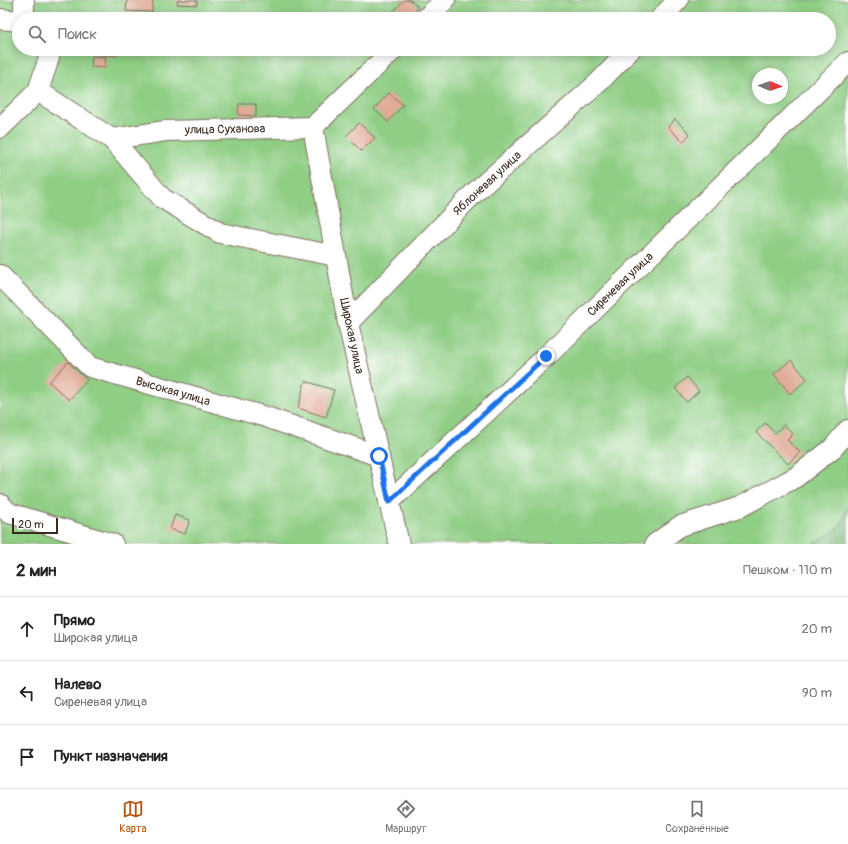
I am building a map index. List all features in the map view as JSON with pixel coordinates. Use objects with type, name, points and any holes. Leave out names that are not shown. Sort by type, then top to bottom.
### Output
[{"type":"lane","points":[[24,0],[24,12]]},
{"type":"lane","points":[[432,12],[445,0]]},
{"type":"lane","points":[[667,12],[678,0]]},
{"type":"lane","points":[[0,19],[12,20]]},
{"type":"lane","points":[[0,128],[38,91],[47,56]]},
{"type":"lane","points":[[313,127],[387,56]]},
{"type":"lane","name":"Яблоневая улица","points":[[348,323],[473,194],[599,82],[624,56]]},
{"type":"lane","name":"Сиреневая улица","points":[[389,502],[546,356],[848,62]]},
{"type":"lane","points":[[38,91],[112,139],[162,198],[220,233],[336,256]]},
{"type":"lane","name":"улица Суханова","points":[[112,139],[166,131],[313,127]]},
{"type":"lane","name":"Широкая улица","points":[[313,127],[348,323],[399,544]]},
{"type":"lane","name":"Высокая улица","points":[[0,275],[90,367],[266,418],[379,456]]},
{"type":"lane","points":[[655,544],[680,526],[740,507],[796,477],[833,448],[848,430]]},
{"type":"lane","points":[[3,513],[113,544]]},
{"type":"green space","points":[[0,0],[848,0],[848,505],[840,526],[814,544],[0,544]]},
{"type":"green space","points":[[848,505],[848,544],[814,544],[840,526]]},
{"type":"building","points":[[127,0],[153,0],[152,12],[126,11]]},
{"type":"building","points":[[178,0],[197,0],[197,5],[177,4]]},
{"type":"building","points":[[404,0],[410,0],[418,7],[413,12],[393,12]]},
{"type":"building","points":[[92,56],[106,57],[105,68],[91,67]]},
{"type":"building","points":[[389,93],[403,105],[388,122],[374,109]]},
{"type":"building","points":[[239,104],[256,104],[256,116],[238,115]]},
{"type":"building","points":[[675,119],[690,134],[683,142],[668,127]]},
{"type":"building","points":[[359,123],[375,138],[361,151],[346,136]]},
{"type":"building","points":[[791,360],[807,379],[790,394],[774,374]]},
{"type":"building","points":[[68,362],[87,380],[69,400],[49,382]]},
{"type":"building","points":[[687,377],[699,391],[687,402],[675,388]]},
{"type":"building","points":[[305,381],[334,390],[326,417],[298,408]]},
{"type":"building","points":[[765,423],[775,433],[784,425],[793,434],[787,440],[800,452],[788,464],[756,432]]},
{"type":"building","points":[[175,515],[190,520],[185,534],[170,529]]},
{"type":"route","points":[[379,456],[389,502],[546,356]]}]
